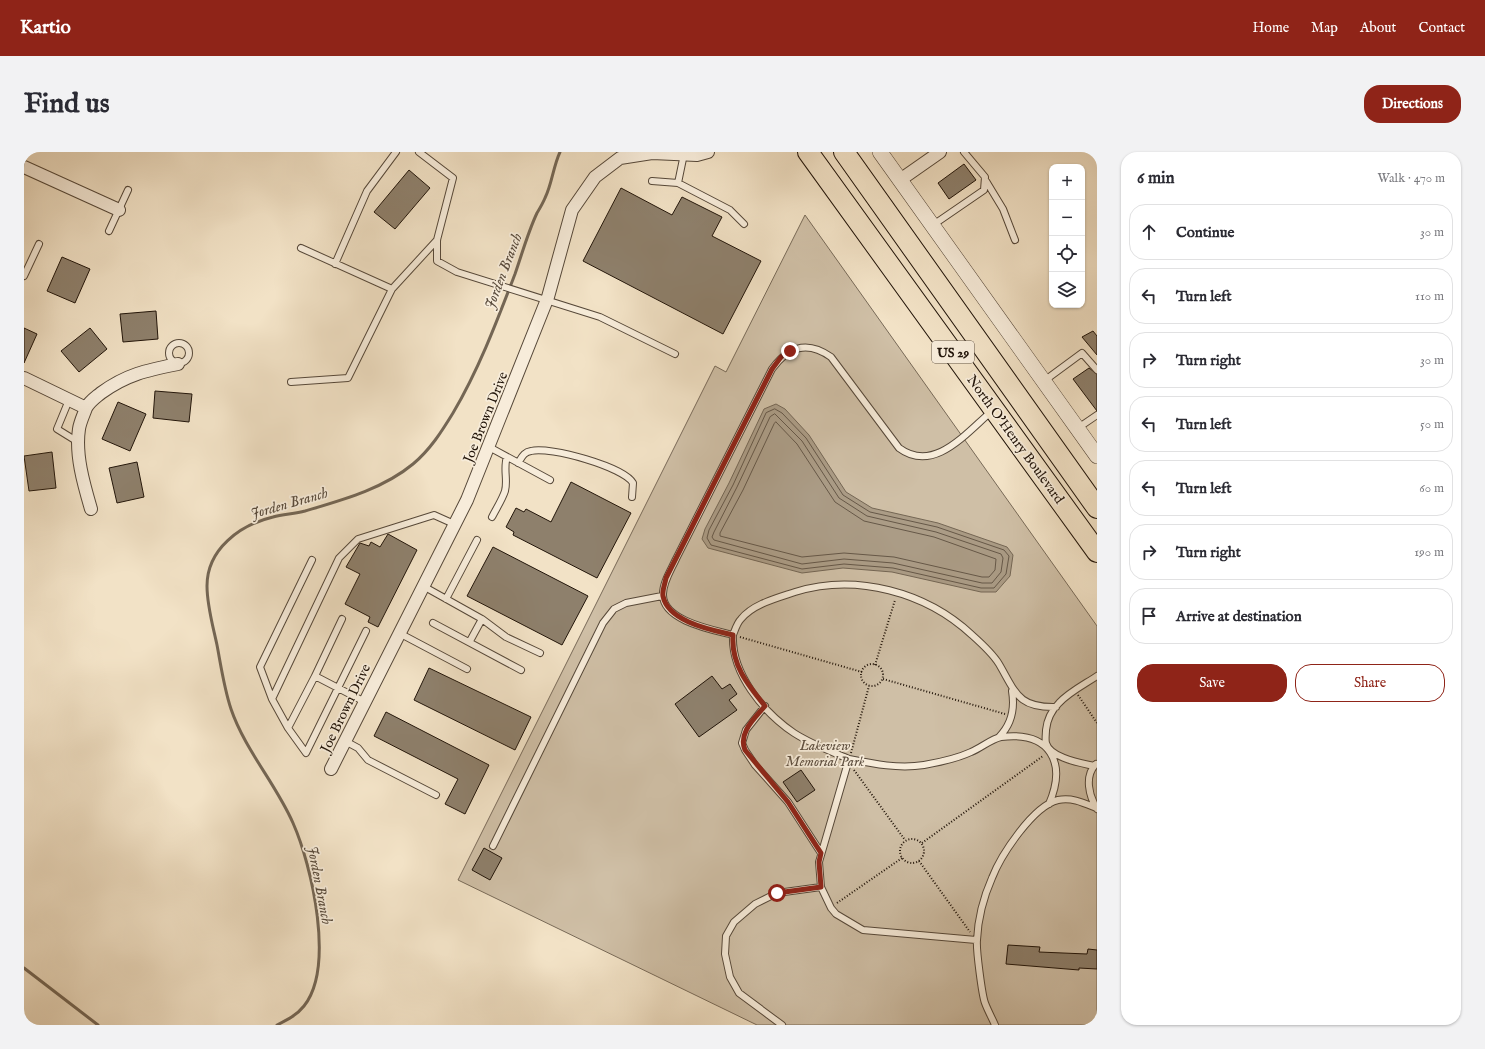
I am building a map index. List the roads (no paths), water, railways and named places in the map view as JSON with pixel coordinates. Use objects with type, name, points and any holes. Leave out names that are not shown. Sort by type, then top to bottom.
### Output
[{"type":"highway","name":"North O'Henry Boulevard","points":[[808,152],[1097,552]]},
{"type":"highway","name":"North O'Henry Boulevard","points":[[844,152],[1097,508]]},
{"type":"street","name":"Joe Brown Drive","points":[[331,769],[467,500],[546,301],[572,210],[595,177],[620,158],[652,153],[698,155],[708,152]]},
{"type":"street","points":[[880,152],[1097,456]]},
{"type":"street","points":[[900,180],[940,152]]},
{"type":"street","points":[[24,167],[119,210]]},
{"type":"street","points":[[91,510],[82,478],[79,442],[79,429],[89,402],[118,380],[149,370],[178,364]]},
{"type":"street","points":[[24,378],[86,408]]},
{"type":"lane","points":[[336,264],[367,191],[396,152]]},
{"type":"lane","points":[[419,152],[453,178],[437,240],[437,261],[457,272],[600,317],[674,354]]},
{"type":"lane","points":[[964,152],[980,169],[1003,209],[1015,240]]},
{"type":"lane","points":[[678,182],[684,154]]},
{"type":"lane","points":[[652,181],[678,182],[730,210],[744,224]]},
{"type":"lane","points":[[933,226],[984,190],[986,181]]},
{"type":"lane","points":[[109,231],[128,190]]},
{"type":"lane","points":[[291,382],[348,378],[392,289],[437,240]]},
{"type":"lane","points":[[24,276],[39,244]]},
{"type":"lane","points":[[302,248],[392,289]]},
{"type":"lane","points":[[733,635],[690,623],[667,607],[662,596],[670,572],[772,369],[781,357],[790,351],[810,347],[822,350],[831,357],[899,448],[908,455],[921,457],[935,456],[945,450],[994,409]]},
{"type":"lane","points":[[1044,381],[1082,353],[1097,370]]},
{"type":"lane","points":[[69,400],[57,430],[79,442]]},
{"type":"lane","points":[[1078,428],[1097,415]]},
{"type":"lane","points":[[488,447],[550,480]]},
{"type":"lane","points":[[518,463],[524,454],[532,450],[554,451],[569,454],[626,475],[633,484],[632,497]]},
{"type":"lane","points":[[492,517],[504,492],[506,462],[508,457]]},
{"type":"lane","points":[[272,699],[339,558],[358,539],[434,515],[454,524]]},
{"type":"lane","points":[[446,599],[477,540]]},
{"type":"lane","points":[[312,560],[260,668],[272,699],[288,728],[306,753],[366,632]]},
{"type":"lane","points":[[854,584],[897,593],[917,599],[947,615],[972,635],[998,662],[1012,691],[1014,704],[1012,715],[1005,731],[999,737],[972,752],[957,758],[922,765],[901,766],[877,765],[849,759],[820,747],[793,732],[770,713],[751,689],[736,665],[732,649],[733,635],[741,619],[754,609],[773,599],[801,590],[824,586],[854,584]]},
{"type":"lane","points":[[423,586],[482,618],[506,636],[540,652]]},
{"type":"lane","points":[[492,846],[603,623],[614,609],[626,602],[662,596]]},
{"type":"lane","points":[[470,641],[482,618]]},
{"type":"lane","points":[[288,728],[342,619]]},
{"type":"lane","points":[[433,622],[521,670]]},
{"type":"lane","points":[[399,633],[467,669]]},
{"type":"lane","points":[[314,676],[365,702]]},
{"type":"lane","points":[[1049,804],[1056,790],[1057,773],[1054,760],[1046,742],[1047,727],[1050,715],[1060,702],[1097,676]]},
{"type":"lane","points":[[1012,691],[1024,701],[1040,707],[1056,707]]},
{"type":"lane","points":[[765,706],[746,730],[742,742],[745,750],[788,802],[821,853]]},
{"type":"lane","points":[[999,737],[1021,736],[1034,740],[1075,762],[1096,764],[1089,782],[1089,795],[1097,808]]},
{"type":"lane","points":[[345,741],[358,748],[368,760],[436,795]]},
{"type":"lane","points":[[849,759],[819,862],[821,887],[831,908],[836,914],[863,930],[976,940]]},
{"type":"lane","points":[[995,1025],[984,1002],[976,940],[982,908],[992,877],[1005,854],[1025,826],[1044,807],[1058,800],[1078,800],[1097,808]]},
{"type":"lane","points":[[782,1025],[739,993],[730,977],[725,954],[726,936],[734,922],[755,904],[777,893],[821,887]]},
{"type":"water","points":[[776,404],[785,409],[809,435],[846,492],[872,508],[938,523],[1007,547],[1013,555],[1010,576],[996,592],[981,592],[892,572],[843,568],[802,573],[708,548],[702,539],[705,529],[729,483],[764,409]]},
{"type":"waterway","name":"Jorden Branch","points":[[277,1025],[298,1012],[304,1006],[313,989],[318,967],[319,942],[317,916],[307,864],[293,823],[278,794],[244,739],[231,709],[209,608],[207,593],[208,573],[219,550],[228,541],[249,526],[273,517],[301,512],[362,493],[401,473],[419,459],[430,446],[453,413],[487,345],[515,274],[531,228],[547,193],[560,152]]},
{"type":"waterway","name":"Jorden Branch","points":[[24,968],[98,1025]]},
{"type":"park label","name":"Lakeview Memorial Park","points":[[825,754]]}]
